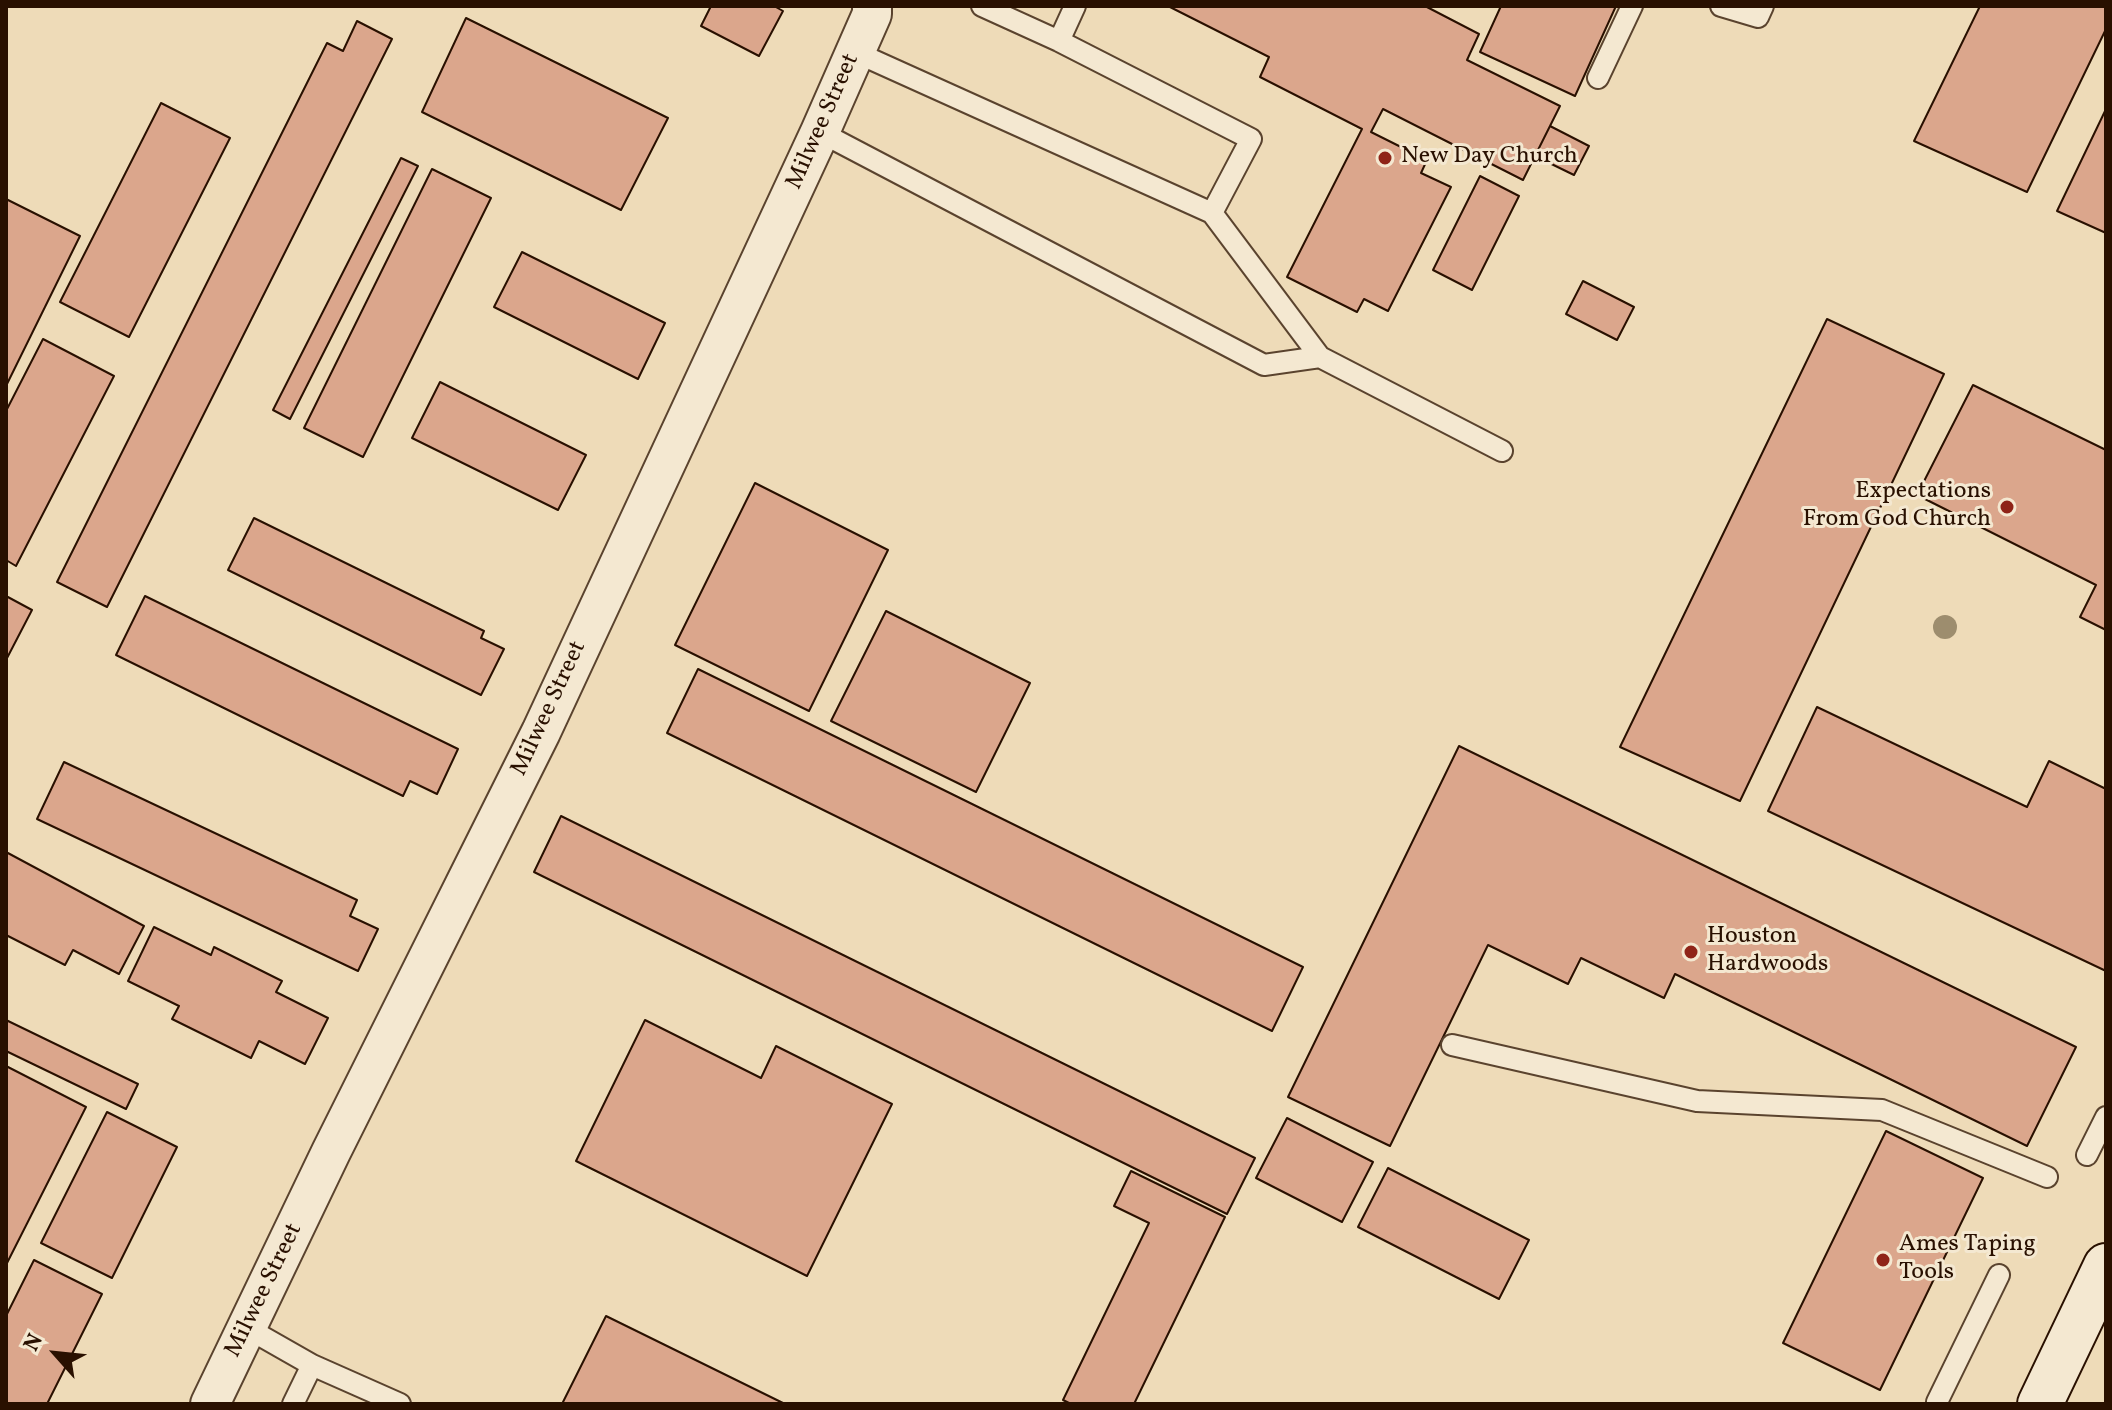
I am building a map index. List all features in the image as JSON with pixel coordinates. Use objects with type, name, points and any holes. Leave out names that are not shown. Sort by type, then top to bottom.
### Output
[{"type":"main road","points":[[2040,1404],[2106,1266]]},
{"type":"street","name":"Milwee Street","points":[[210,1404],[331,1152],[541,732],[820,132],[872,14],[872,6]]},
{"type":"lane","points":[[982,6],[1059,41],[1251,139],[1212,213]]},
{"type":"lane","points":[[1059,41],[1075,6]]},
{"type":"lane","points":[[1598,78],[1632,6]]},
{"type":"lane","points":[[1721,6],[1758,17],[1763,6]]},
{"type":"lane","points":[[855,52],[1212,213],[1320,357],[1502,451]]},
{"type":"lane","points":[[820,132],[1264,365],[1320,357]]},
{"type":"lane","points":[[1452,1045],[1697,1101],[1882,1110],[2047,1177]]},
{"type":"lane","points":[[2087,1155],[2106,1117]]},
{"type":"lane","points":[[1937,1402],[1999,1275]]},
{"type":"lane","points":[[247,1328],[312,1365],[400,1404]]},
{"type":"lane","points":[[293,1404],[312,1365]]},
{"type":"building","points":[[711,6],[774,6],[783,11],[759,56],[701,26]]},
{"type":"building","name":"New Day Church","points":[[1168,6],[1425,6],[1479,34],[1467,60],[1560,106],[1523,180],[1383,109],[1371,132],[1427,160],[1421,173],[1451,187],[1388,311],[1364,299],[1357,312],[1287,277],[1362,129],[1260,77],[1269,57]]},
{"type":"building","points":[[1501,6],[1616,6],[1575,96],[1480,52]]},
{"type":"building","points":[[1980,6],[2106,6],[2106,29],[2027,192],[1914,141]]},
{"type":"building","points":[[466,18],[668,118],[621,210],[422,112]]},
{"type":"building","points":[[357,21],[392,39],[107,607],[57,582],[327,43],[343,51]]},
{"type":"building","points":[[161,103],[230,138],[129,337],[60,302]]},
{"type":"building","points":[[2106,109],[2106,233],[2057,211]]},
{"type":"building","points":[[1550,126],[1589,146],[1574,175],[1535,156]]},
{"type":"building","points":[[401,158],[418,166],[290,419],[273,410]]},
{"type":"building","points":[[432,169],[491,198],[363,457],[304,428]]},
{"type":"building","points":[[1480,176],[1519,196],[1472,290],[1433,270]]},
{"type":"building","points":[[6,199],[80,236],[6,386]]},
{"type":"building","points":[[522,252],[665,323],[638,379],[494,307]]},
{"type":"building","points":[[1583,281],[1634,307],[1617,340],[1566,314]]},
{"type":"building","points":[[1827,319],[1944,374],[1740,801],[1620,747]]},
{"type":"building","points":[[43,339],[114,376],[16,566],[6,560],[6,411]]},
{"type":"building","points":[[440,382],[586,455],[558,510],[412,438]]},
{"type":"building","points":[[1973,385],[2106,450],[2106,630],[2080,617],[2096,585],[1917,495]]},
{"type":"building","points":[[755,483],[888,550],[809,711],[675,645]]},
{"type":"building","points":[[254,518],[484,631],[481,638],[504,649],[481,695],[228,570]]},
{"type":"building","points":[[6,596],[32,610],[6,660]]},
{"type":"building","points":[[145,596],[458,749],[437,794],[410,781],[403,796],[116,655]]},
{"type":"building","points":[[886,611],[1030,683],[976,792],[831,721]]},
{"type":"building","points":[[698,669],[1303,967],[1272,1031],[667,733]]},
{"type":"building","points":[[1817,707],[2027,807],[2049,761],[2106,789],[2106,971],[1768,811]]},
{"type":"building","name":"Houston Hardwoods","points":[[1459,746],[2076,1047],[2027,1146],[1675,974],[1664,998],[1581,958],[1568,984],[1488,945],[1390,1146],[1288,1097]]},
{"type":"building","points":[[64,762],[357,900],[350,916],[378,929],[358,971],[37,819]]},
{"type":"building","points":[[561,816],[1255,1158],[1227,1214],[534,872]]},
{"type":"building","points":[[6,852],[144,926],[119,974],[73,950],[65,965],[6,935]]},
{"type":"building","points":[[154,927],[211,955],[214,947],[282,981],[276,992],[328,1018],[305,1064],[259,1041],[251,1058],[172,1019],[179,1006],[128,981]]},
{"type":"building","points":[[6,1020],[138,1084],[126,1109],[6,1051]]},
{"type":"building","points":[[645,1020],[761,1078],[776,1046],[892,1104],[807,1276],[576,1161]]},
{"type":"building","points":[[6,1066],[86,1107],[6,1265]]},
{"type":"building","points":[[107,1112],[177,1147],[112,1278],[41,1243]]},
{"type":"building","points":[[1287,1118],[1373,1162],[1342,1222],[1256,1178]]},
{"type":"building","name":"Ames Taping Tools","points":[[1886,1131],[1983,1178],[1880,1390],[1783,1343]]},
{"type":"building","points":[[1388,1168],[1529,1240],[1499,1299],[1358,1227]]},
{"type":"building","points":[[1131,1171],[1225,1217],[1134,1404],[1071,1404],[1063,1400],[1149,1223],[1114,1206]]},
{"type":"building","points":[[34,1260],[102,1294],[47,1404],[6,1404],[6,1316]]},
{"type":"building","points":[[606,1316],[785,1404],[562,1404]]},
{"type":"place","name":"New Day Church","points":[[1385,158]]},
{"type":"place","name":"Expectations From God Church","points":[[2007,507]]},
{"type":"place","name":"Houston Hardwoods","points":[[1691,952]]},
{"type":"place","name":"Ames Taping Tools","points":[[1883,1260]]}]
